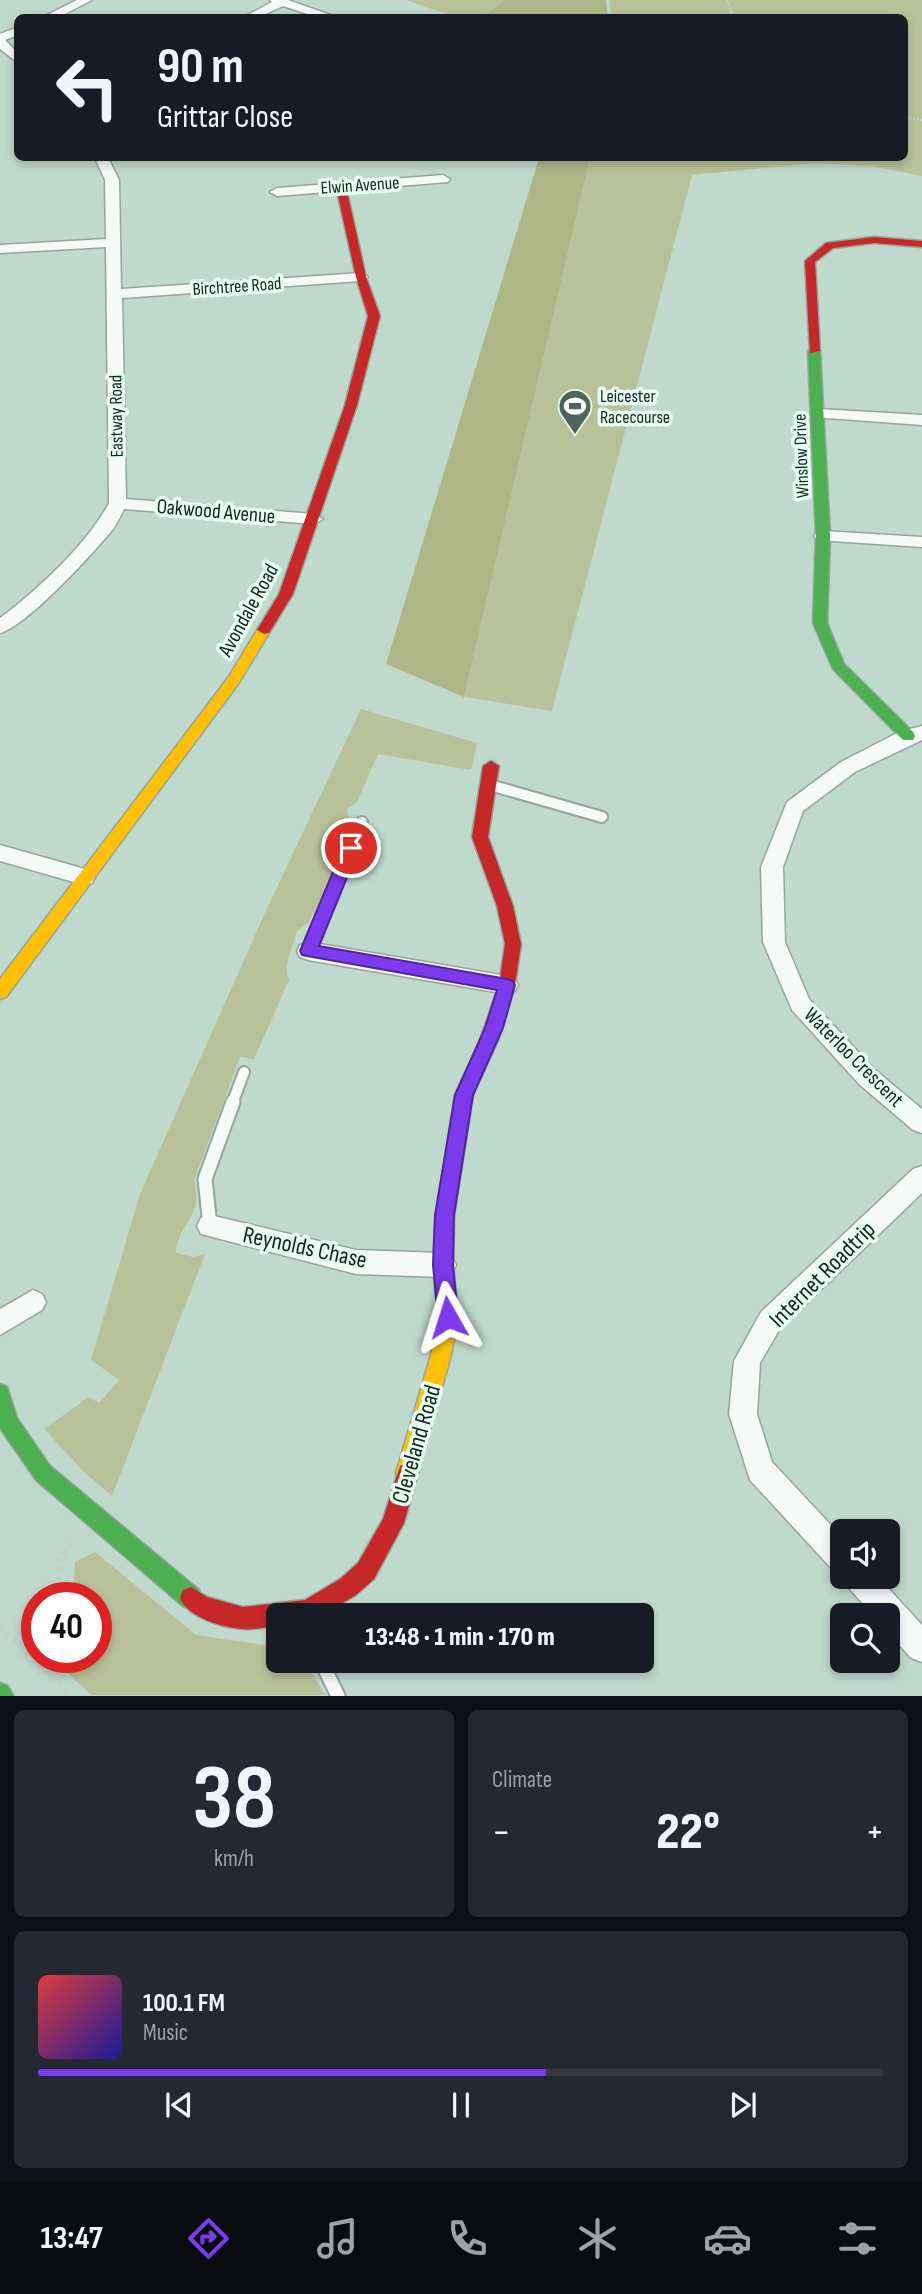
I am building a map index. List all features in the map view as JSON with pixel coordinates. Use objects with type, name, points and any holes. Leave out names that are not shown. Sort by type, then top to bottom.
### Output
[{"type":"street","points":[[55,14],[86,0]]},
{"type":"street","points":[[255,14],[279,1],[321,14]]},
{"type":"street","points":[[0,40],[14,56]]},
{"type":"street","name":"Eastway Road","points":[[104,161],[112,180],[117,503]]},
{"type":"street","name":"Elwin Avenue","points":[[277,192],[443,179]]},
{"type":"street","name":"Avondale Road","points":[[0,992],[233,681],[286,594],[351,405],[374,316],[361,277],[341,187]]},
{"type":"street","name":"Winslow Drive","points":[[915,734],[838,666],[820,623],[823,536],[810,261],[830,245],[874,240],[922,244]]},
{"type":"street","points":[[0,249],[111,243]]},
{"type":"street","name":"Birchtree Road","points":[[114,294],[361,277]]},
{"type":"street","points":[[819,414],[922,420]]},
{"type":"street","points":[[0,627],[28,606],[105,528],[117,503]]},
{"type":"street","name":"Oakwood Avenue","points":[[117,503],[314,519]]},
{"type":"street","points":[[823,536],[922,541]]},
{"type":"street","name":"Waterloo Crescent","points":[[915,734],[848,767],[794,807],[772,867],[774,942],[800,1004],[867,1077],[922,1123]]},
{"type":"street","name":"Cleveland Road","points":[[323,1603],[366,1571],[393,1523],[441,1355],[448,1317],[443,1265],[445,1215],[464,1095],[494,1028],[507,985],[513,944],[505,906],[480,837],[491,766]]},
{"type":"street","points":[[0,853],[84,877]]},
{"type":"street","points":[[308,951],[507,985]]},
{"type":"street","name":"Internet Roadtrip","points":[[830,1546],[760,1470],[743,1413],[747,1361],[770,1321],[922,1177]]},
{"type":"street","name":"Reynolds Chase","points":[[210,1226],[356,1262],[443,1265]]},
{"type":"street","points":[[0,1322],[33,1302]]},
{"type":"street","name":"Cleveland Road","points":[[0,1394],[8,1423],[43,1474],[91,1516],[201,1607],[243,1618],[266,1616]]},
{"type":"street","points":[[869,1589],[922,1647]]},
{"type":"lane","points":[[487,784],[603,817]]},
{"type":"lane","points":[[308,951],[362,822]]},
{"type":"lane","points":[[210,1226],[205,1179],[244,1072]]},
{"type":"lane","points":[[327,1673],[338,1696]]},
{"type":"path","points":[[58,1582],[59,1560],[91,1516]]},
{"type":"path","points":[[0,1627],[21,1647]]},
{"type":"path","points":[[47,1673],[70,1696]]},
{"type":"green space","points":[[406,0],[505,0],[487,14],[446,14]]},
{"type":"green space","points":[[505,0],[606,0],[608,14],[486,14]]},
{"type":"green space","name":"Leicester Racecourse","points":[[610,0],[922,0],[922,176],[871,166],[815,163],[692,175],[552,711],[464,697],[589,161],[908,161],[908,14],[611,14]]},
{"type":"green space","points":[[538,161],[589,161],[464,697],[386,664]]},
{"type":"green space","points":[[361,709],[477,743],[471,770],[378,754],[357,802],[347,809],[351,829],[319,904],[308,923],[297,931],[287,962],[289,980],[254,1059],[240,1057],[194,1180],[196,1204],[181,1234],[176,1253],[193,1257],[205,1254],[112,1496],[85,1473],[44,1429],[89,1397],[99,1403],[119,1380],[91,1360],[140,1194],[265,913]]},
{"type":"green space","points":[[95,1552],[196,1635],[266,1645],[266,1673],[312,1673],[325,1695],[91,1695],[68,1673],[112,1673],[112,1582],[74,1582],[75,1562]]},
{"type":"traffic: fast","points":[[814,351],[823,536],[820,623],[838,666],[908,736]]},
{"type":"traffic: fast","points":[[0,1394],[8,1423],[43,1473],[191,1598]]},
{"type":"traffic: slow","points":[[0,992],[233,681],[264,630]]},
{"type":"traffic: slow","points":[[407,1473],[441,1355],[448,1317],[443,1265],[445,1215],[464,1095],[489,1040]]},
{"type":"traffic: jam","points":[[264,630],[286,594],[351,405],[374,316],[361,277],[341,187]]},
{"type":"traffic: jam","points":[[814,351],[810,261],[830,245],[874,240],[922,244]]},
{"type":"traffic: jam","points":[[489,1040],[507,985],[513,944],[505,906],[480,837],[491,766]]},
{"type":"traffic: jam","points":[[191,1598],[201,1607],[243,1618],[308,1611],[348,1587],[366,1571],[393,1523],[407,1473]]},
{"type":"place","name":"Leicester Racecourse","points":[[575,436]]},
{"type":"route","points":[[351,848],[308,951],[507,985],[494,1028],[464,1095],[445,1215],[443,1265],[448,1317]]}]
